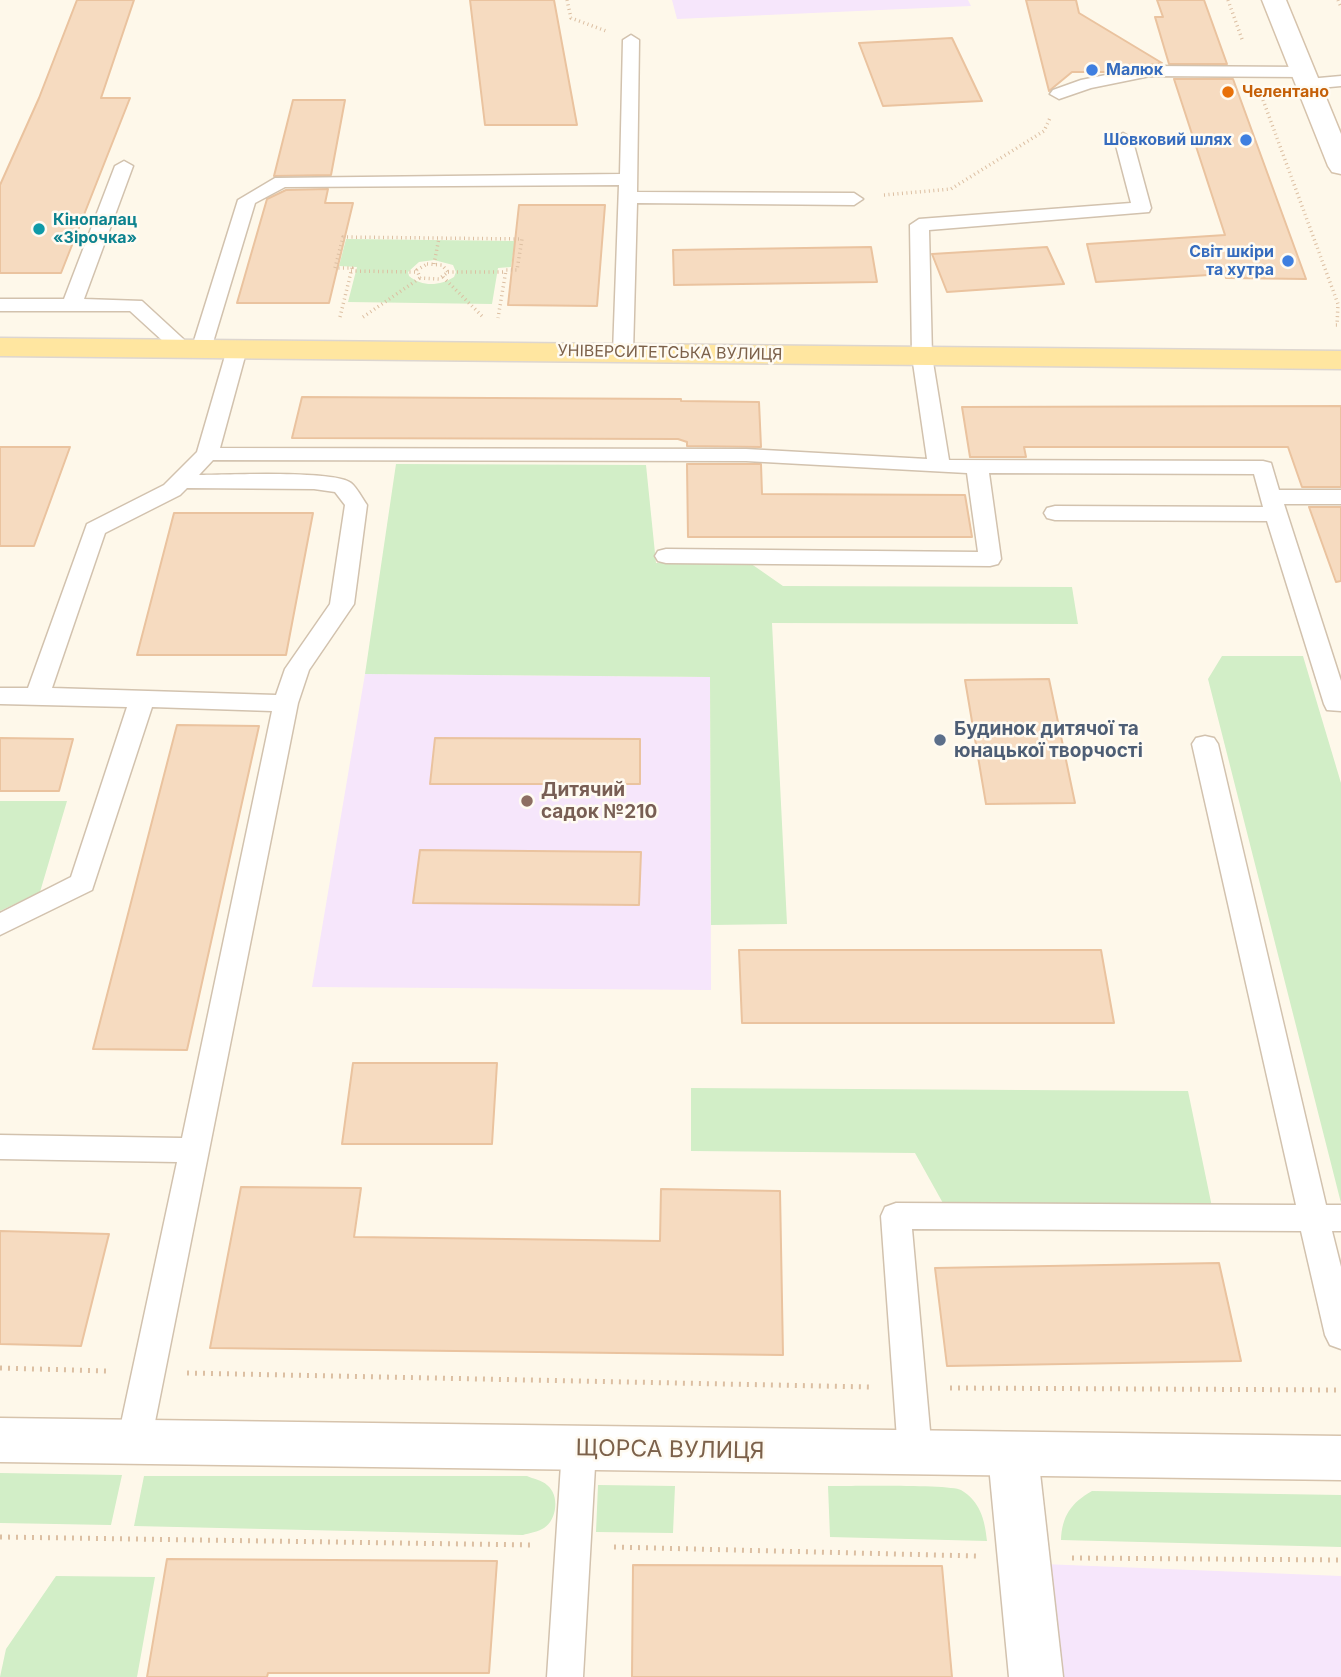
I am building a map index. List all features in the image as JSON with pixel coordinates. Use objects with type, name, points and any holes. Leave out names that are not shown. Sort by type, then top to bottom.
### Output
[{"type":"main road","name":"УНІВЕРСИТЕТСЬКА ВУЛИЦЯ","points":[[0,347],[1341,360]]},
{"type":"street","points":[[1274,0],[1341,166]]},
{"type":"street","name":"ЩОРСА ВУЛИЦЯ","points":[[0,1440],[1341,1458]]},
{"type":"street","points":[[1013,1455],[1036,1677]]},
{"type":"lane","points":[[623,353],[631,40]]},
{"type":"lane","points":[[1056,103],[1087,85],[1150,71],[1253,71],[1341,82]]},
{"type":"lane","points":[[939,466],[922,356],[919,225],[1142,208],[1123,138]]},
{"type":"lane","points":[[72,304],[124,166]]},
{"type":"lane","points":[[0,304],[135,305],[192,349],[247,200],[281,182],[628,188],[850,199]]},
{"type":"lane","points":[[37,695],[95,529],[172,490],[207,454],[237,349]]},
{"type":"lane","points":[[207,454],[746,455],[977,467],[1263,468],[1336,704]]},
{"type":"lane","points":[[666,556],[990,559],[977,467]]},
{"type":"lane","points":[[134,1442],[286,703],[298,670],[342,604],[356,505],[342,486],[314,482],[181,481]]},
{"type":"lane","points":[[1055,513],[1273,505],[1341,497]]},
{"type":"lane","points":[[0,696],[286,703]]},
{"type":"lane","points":[[0,925],[83,883],[142,699]]},
{"type":"lane","points":[[1205,744],[1328,1218],[1341,1335]]},
{"type":"lane","points":[[0,1147],[194,1150]]},
{"type":"lane","points":[[915,1453],[897,1216],[1328,1218]]},
{"type":"lane","points":[[565,1677],[579,1449]]},
{"type":"path","points":[[567,0],[571,18],[631,40]]},
{"type":"path","points":[[1228,0],[1338,304],[1337,325]]},
{"type":"path","points":[[1338,0],[1341,6]]},
{"type":"path","points":[[850,199],[951,189],[1044,131],[1056,103]]},
{"type":"path","points":[[340,317],[352,268],[335,268],[343,237],[522,239],[517,270],[448,272],[443,277],[429,280],[420,278],[416,272]]},
{"type":"path","points":[[434,264],[439,238]]},
{"type":"path","points":[[350,271],[416,272],[422,266],[434,264],[445,267],[448,272]]},
{"type":"path","points":[[498,318],[505,272]]},
{"type":"path","points":[[443,277],[484,318]]},
{"type":"path","points":[[363,317],[420,278]]},
{"type":"path","points":[[0,1368],[910,1388],[1341,1390]]},
{"type":"path","points":[[0,1537],[573,1546],[1023,1557],[1341,1560]]},
{"type":"shaded area","points":[[672,0],[968,0],[971,6],[677,19]]},
{"type":"shaded area","name":"Дитячий садок №210","points":[[365,674],[710,677],[711,990],[312,987]]},
{"type":"shaded area","points":[[1043,1564],[1341,1576],[1341,1677],[1058,1677]]},
{"type":"green space","points":[[346,239],[515,241],[511,267],[498,268],[492,304],[348,302],[357,267],[339,266]],"holes":[[[434,260],[453,265],[456,272],[454,277],[437,284],[414,280],[408,272],[419,262]]]},
{"type":"green space","points":[[396,464],[646,465],[656,563],[750,563],[783,586],[1072,587],[1078,624],[772,623],[787,924],[711,925],[710,677],[365,674]]},
{"type":"green space","points":[[1222,656],[1303,656],[1341,783],[1341,1203],[1208,679]]},
{"type":"green space","points":[[0,801],[67,801],[40,892],[0,911]]},
{"type":"green space","points":[[691,1088],[1188,1091],[1212,1207],[944,1205],[915,1153],[691,1151]]},
{"type":"green space","points":[[0,1473],[122,1475],[111,1525],[0,1523]]},
{"type":"green space","points":[[144,1476],[527,1476],[543,1482],[551,1489],[555,1507],[552,1519],[544,1528],[523,1535],[134,1526]]},
{"type":"green space","points":[[598,1485],[675,1486],[673,1533],[596,1532]]},
{"type":"green space","points":[[828,1486],[920,1486],[961,1490],[977,1505],[987,1541],[830,1537]]},
{"type":"green space","points":[[1092,1491],[1341,1495],[1341,1547],[1061,1540],[1063,1524],[1069,1511],[1078,1500]]},
{"type":"green space","points":[[56,1576],[155,1577],[137,1677],[0,1677],[6,1649]]},
{"type":"building","points":[[77,0],[134,0],[101,98],[130,98],[61,273],[0,273],[0,185],[39,98]]},
{"type":"building","points":[[470,0],[554,0],[577,125],[485,125]]},
{"type":"building","points":[[1026,0],[1076,0],[1079,13],[1162,63],[1106,72],[1072,72],[1049,91]]},
{"type":"building","points":[[1157,0],[1204,0],[1227,64],[1169,64],[1155,17],[1163,17]]},
{"type":"building","points":[[952,38],[982,101],[883,106],[859,43]]},
{"type":"building","points":[[1174,79],[1233,79],[1306,279],[1226,278],[1225,274],[1096,282],[1087,244],[1225,235]]},
{"type":"building","points":[[293,100],[345,100],[331,175],[274,176]]},
{"type":"building","points":[[328,189],[325,203],[353,203],[329,303],[237,303],[267,199],[286,190]]},
{"type":"building","points":[[519,205],[605,205],[597,306],[508,305]]},
{"type":"building","points":[[871,247],[877,282],[674,285],[673,250]]},
{"type":"building","points":[[1047,247],[1064,284],[947,292],[932,254]]},
{"type":"building","points":[[302,397],[681,399],[759,402],[761,447],[687,446],[687,442],[678,439],[292,438]]},
{"type":"building","points":[[1341,406],[1341,487],[1302,487],[1288,447],[1024,447],[1026,457],[970,457],[962,407]]},
{"type":"building","points":[[0,447],[70,447],[34,546],[0,546]]},
{"type":"building","points":[[687,464],[761,464],[762,494],[965,495],[972,537],[688,537]]},
{"type":"building","points":[[1309,507],[1341,507],[1341,581],[1336,582]]},
{"type":"building","points":[[174,513],[313,513],[286,655],[137,655]]},
{"type":"building","points":[[1049,679],[1075,803],[986,804],[965,680]]},
{"type":"building","points":[[177,725],[259,726],[187,1050],[93,1049]]},
{"type":"building","points":[[0,738],[73,739],[59,791],[0,791]]},
{"type":"building","points":[[435,738],[640,739],[640,784],[430,784]]},
{"type":"building","points":[[420,850],[641,852],[639,905],[413,903]]},
{"type":"building","points":[[739,950],[1101,950],[1114,1023],[742,1023]]},
{"type":"building","points":[[353,1063],[497,1063],[492,1144],[342,1144]]},
{"type":"building","points":[[241,1187],[361,1188],[354,1237],[660,1241],[661,1189],[780,1191],[783,1355],[210,1348]]},
{"type":"building","points":[[0,1231],[109,1234],[81,1346],[0,1344]]},
{"type":"building","points":[[1219,1263],[1241,1361],[947,1366],[935,1268]]},
{"type":"building","points":[[167,1559],[497,1561],[489,1673],[268,1673],[267,1677],[147,1677]]},
{"type":"building","points":[[633,1565],[942,1566],[952,1677],[632,1677]]},
{"type":"place","name":"Малюк","points":[[1092,70]]},
{"type":"place","name":"Челентано","points":[[1228,92]]},
{"type":"place","name":"Шовковий шлях","points":[[1246,140]]},
{"type":"place","name":"Кінопалац «Зірочка»","points":[[39,229]]},
{"type":"place","name":"Світ шкіри та хутра","points":[[1288,261]]},
{"type":"place","name":"Будинок дитячої та юнацької творчості","points":[[940,740]]},
{"type":"place","name":"Дитячий садок №210","points":[[527,801]]}]
